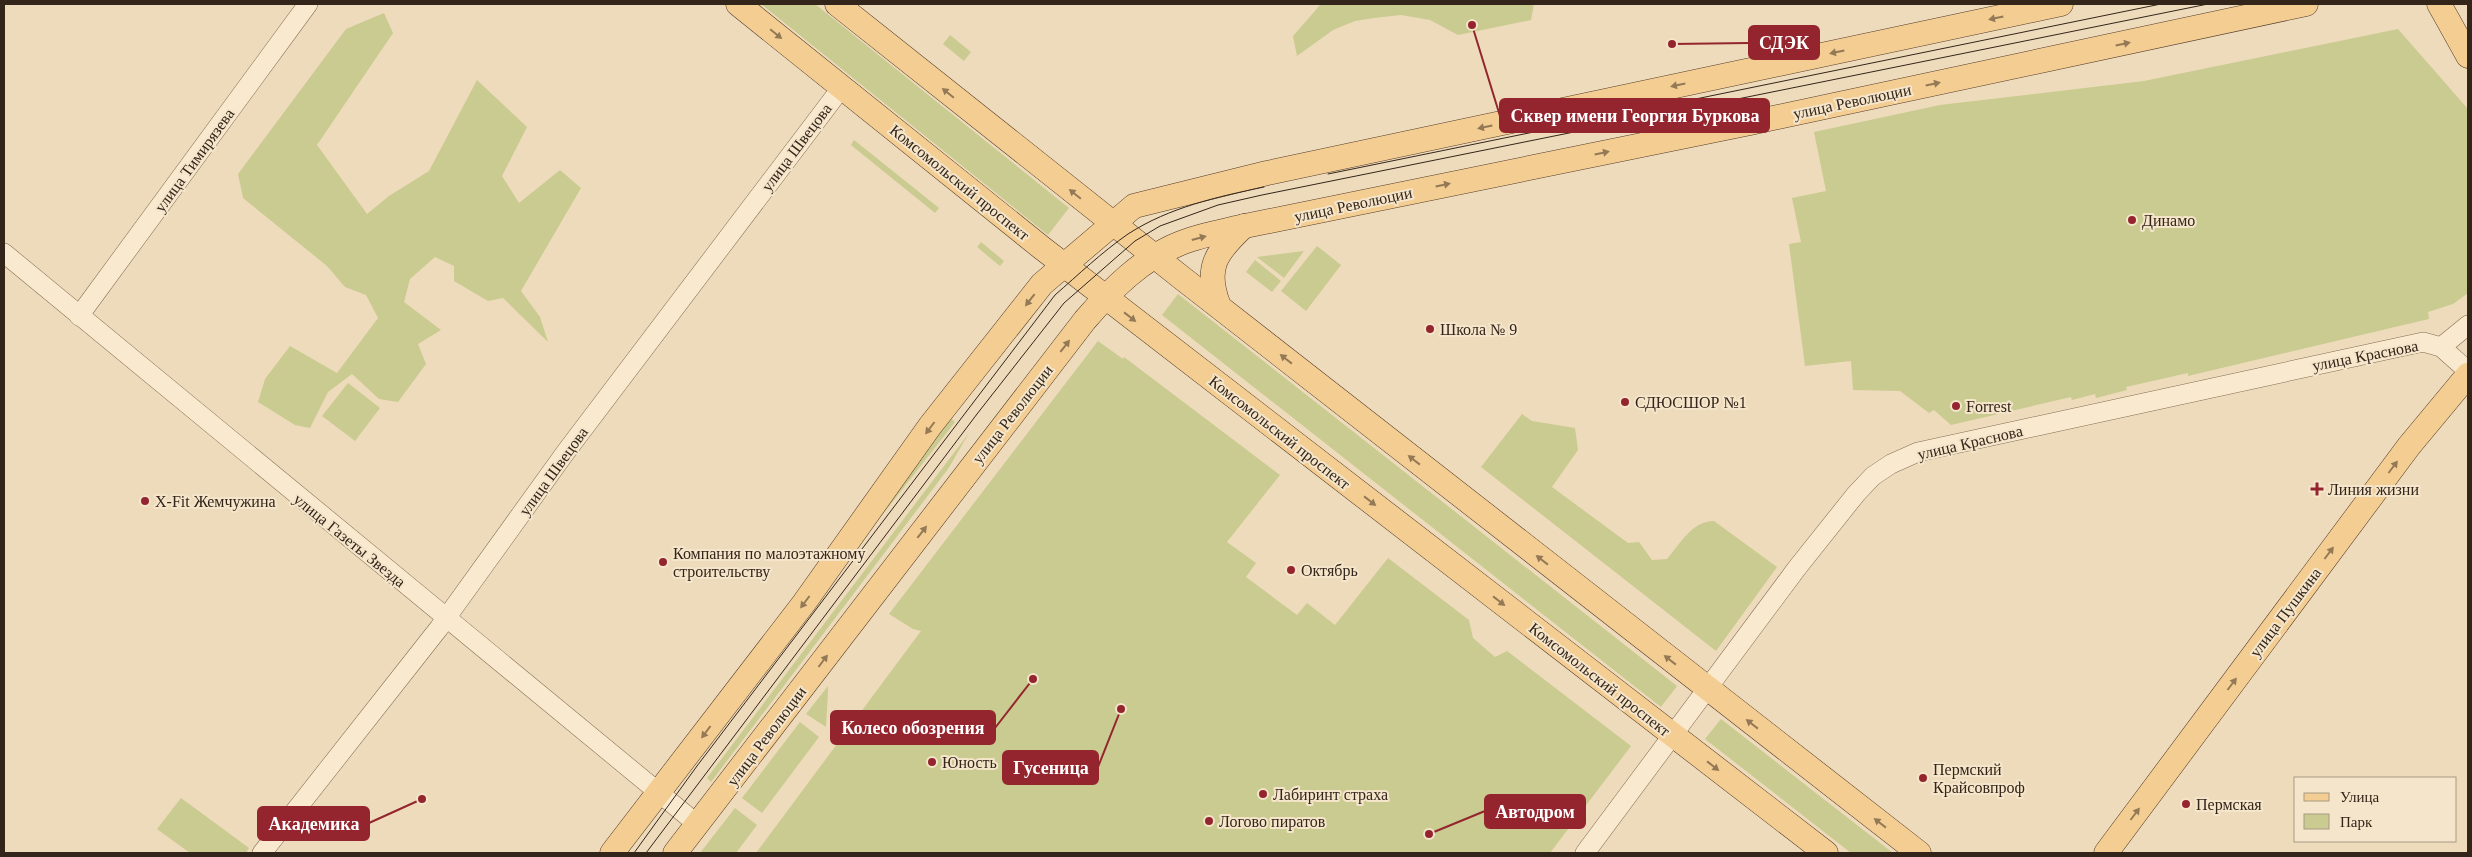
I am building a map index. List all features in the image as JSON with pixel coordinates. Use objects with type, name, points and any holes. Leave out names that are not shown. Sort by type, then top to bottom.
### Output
[{"type":"main road","name":"Комсомольский проспект","points":[[738,4],[1064,266],[1826,853]]},
{"type":"main road","points":[[837,4],[1154,256],[1919,853]]},
{"type":"main road","points":[[612,853],[804,603],[930,426],[1042,284],[1134,206],[1267,173],[2061,4]]},
{"type":"main road","name":"улица Революции","points":[[675,853],[1105,297],[1154,256],[1182,242],[1245,226],[1760,121],[2306,4]]},
{"type":"main road","points":[[2439,4],[2468,56]]},
{"type":"main road","points":[[1219,306],[1212,289],[1214,266],[1218,252],[1245,226]]},
{"type":"main road","name":"улица Пушкина","points":[[2106,853],[2403,453],[2468,375]]},
{"type":"street","name":"улица Тимирязева","points":[[79,316],[308,4]]},
{"type":"street","name":"улица Швецова","points":[[262,853],[446,619],[565,453],[842,87]]},
{"type":"street","name":"улица Газеты Звезда","points":[[4,253],[697,824]]},
{"type":"street","points":[[2441,347],[2468,325]]},
{"type":"street","name":"улица Краснова","points":[[1585,853],[1674,736],[1797,568],[1856,494],[1873,476],[1891,464],[1918,452],[2213,386],[2423,342],[2441,347],[2468,371]]},
{"type":"green space","points":[[761,4],[815,4],[1069,208],[1048,235]]},
{"type":"green space","points":[[1321,4],[1534,4],[1531,20],[1458,35],[1430,20],[1401,15],[1355,21],[1333,30],[1297,56],[1293,36]]},
{"type":"green space","points":[[384,13],[393,33],[317,145],[367,214],[389,196],[429,171],[477,80],[527,127],[502,176],[519,203],[560,170],[581,188],[521,291],[540,317],[548,342],[503,298],[488,301],[454,281],[454,266],[435,257],[410,279],[404,302],[441,330],[418,344],[426,364],[398,402],[379,399],[352,374],[328,392],[310,428],[295,425],[258,402],[265,379],[290,346],[337,373],[378,318],[366,295],[345,287],[327,266],[243,198],[238,174],[346,29]]},
{"type":"green space","name":"Динамо","points":[[2398,29],[2468,109],[2468,293],[2453,304],[2428,312],[2429,319],[2188,376],[2188,373],[2126,387],[2127,390],[2096,398],[2095,394],[2072,400],[2071,397],[1951,425],[1934,410],[1929,413],[1900,391],[1853,390],[1851,361],[1805,366],[1789,244],[1801,242],[1792,198],[1826,191],[1814,132],[1940,105],[2144,81]]},
{"type":"green space","points":[[950,35],[971,52],[964,61],[943,44]]},
{"type":"green space","points":[[854,140],[939,208],[935,213],[851,145]]},
{"type":"green space","points":[[981,242],[1004,261],[1000,266],[977,247]]},
{"type":"green space","points":[[1317,246],[1341,265],[1306,311],[1281,291]]},
{"type":"green space","points":[[1304,251],[1284,278],[1257,257]]},
{"type":"green space","points":[[1255,260],[1281,281],[1272,292],[1246,272]]},
{"type":"green space","points":[[1178,294],[1677,686],[1661,707],[1162,315]]},
{"type":"green space","points":[[1098,341],[1123,359],[1124,357],[1280,475],[1227,542],[1256,563],[1246,577],[1297,615],[1307,603],[1335,625],[1388,558],[1469,620],[1473,638],[1495,657],[1507,651],[1631,746],[1550,853],[756,853],[921,631],[913,629],[889,614]]},
{"type":"green space","points":[[348,383],[380,408],[355,441],[322,416]]},
{"type":"green space","points":[[1522,414],[1532,421],[1575,428],[1578,450],[1552,487],[1628,543],[1639,542],[1652,560],[1667,559],[1693,529],[1706,522],[1714,521],[1777,567],[1716,651],[1481,467]]},
{"type":"green space","points":[[950,417],[955,422],[858,546]]},
{"type":"green space","points":[[969,433],[948,469],[711,782],[707,778]]},
{"type":"green space","points":[[828,686],[828,692],[826,727],[806,714]]},
{"type":"green space","points":[[1721,719],[1893,853],[1851,853],[1705,739]]},
{"type":"green space","points":[[800,722],[819,737],[762,813],[742,798]]},
{"type":"green space","points":[[181,798],[249,848],[246,853],[190,853],[157,829]]},
{"type":"green space","points":[[735,808],[757,825],[736,853],[700,853]]},
{"type":"tram line","points":[[1328,174],[2161,4]]},
{"type":"tram line","points":[[646,853],[977,414],[1064,303],[1135,241],[1160,226],[1218,205],[1262,195],[2208,4]]},
{"type":"tram line","points":[[634,853],[697,766],[1055,295],[1109,248],[1144,225],[1194,204],[1264,187]]},
{"type":"place","name":"Сквер имени Георгия Буркова","points":[[1472,25]]},
{"type":"place","name":"СДЭК","points":[[1672,44]]},
{"type":"place","name":"Динамо","points":[[2132,220]]},
{"type":"place","name":"Школа № 9","points":[[1430,329]]},
{"type":"place","name":"СДЮСШОР №1","points":[[1625,402]]},
{"type":"place","name":"Forrest","points":[[1956,406]]},
{"type":"place","name":"Линия жизни","points":[[2317,489]]},
{"type":"place","name":"X-Fit Жемчужина","points":[[145,501]]},
{"type":"place","name":"Компания по малоэтажному строительству","points":[[663,562]]},
{"type":"place","name":"Октябрь","points":[[1291,570]]},
{"type":"place","name":"Колесо обозрения","points":[[1033,679]]},
{"type":"place","name":"Гусеница","points":[[1121,709]]},
{"type":"place","name":"Юность","points":[[932,762]]},
{"type":"place","name":"Пермский Крайсовпроф","points":[[1923,778]]},
{"type":"place","name":"Лабиринт cтраха","points":[[1263,794]]},
{"type":"place","name":"Академика","points":[[422,799]]},
{"type":"place","name":"Пермская","points":[[2186,804]]},
{"type":"place","name":"Логово пиратов","points":[[1209,821]]},
{"type":"place","name":"Автодром","points":[[1429,834]]}]
